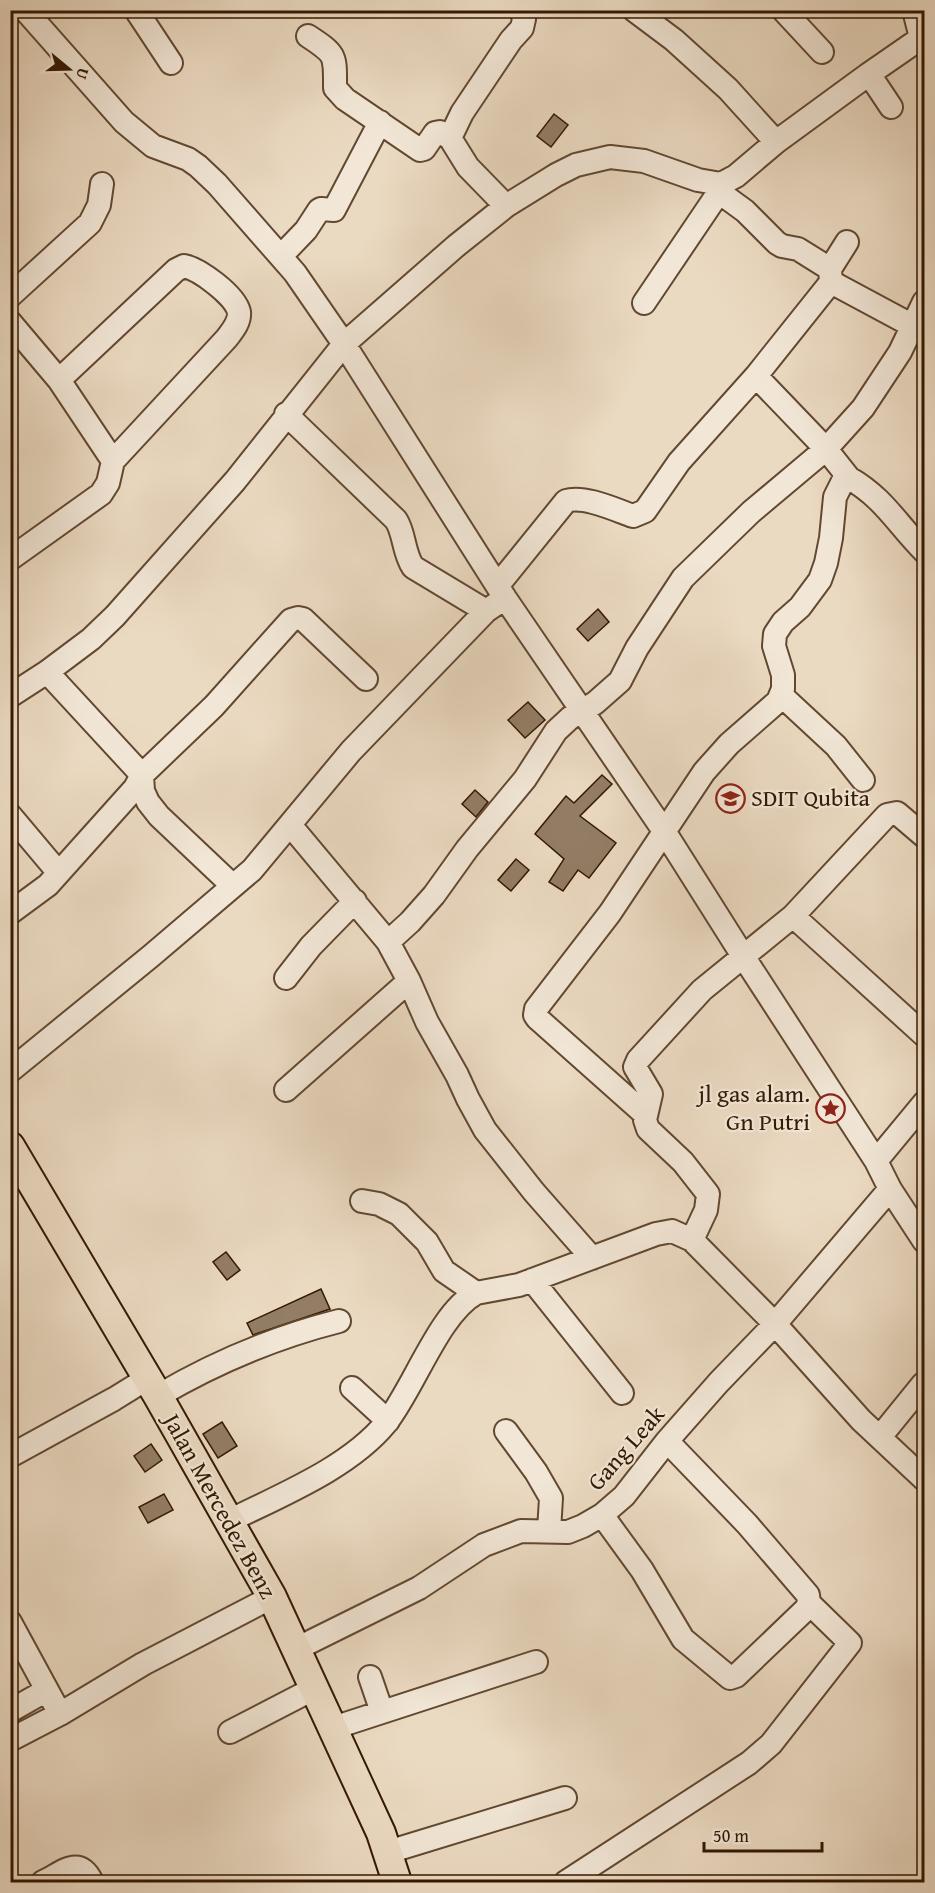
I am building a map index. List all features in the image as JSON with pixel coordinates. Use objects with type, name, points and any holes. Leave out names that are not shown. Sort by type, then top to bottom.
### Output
[{"type":"main road","name":"Jalan Mercedez Benz","points":[[10,1146],[153,1387],[272,1597],[388,1852],[397,1882]]},
{"type":"street","points":[[25,10],[124,122],[153,146],[188,159],[217,184],[250,224],[281,256],[325,314],[501,592],[664,831],[876,1161],[890,1190],[924,1241]]},
{"type":"street","points":[[136,10],[171,63]]},
{"type":"street","points":[[634,10],[674,40],[728,89],[776,142]]},
{"type":"street","points":[[783,10],[822,52]]},
{"type":"street","points":[[644,303],[720,188],[776,142],[923,38],[914,10]]},
{"type":"street","points":[[450,138],[462,112],[511,40],[522,28],[519,12]]},
{"type":"street","points":[[308,36],[329,51],[333,57],[336,65],[335,88],[337,92],[420,150],[426,148],[435,133],[443,133],[450,138],[468,167],[506,206]]},
{"type":"street","points":[[869,74],[891,107]]},
{"type":"street","points":[[281,256],[306,230],[320,209],[334,210],[380,122]]},
{"type":"street","points":[[10,696],[47,672],[90,639],[131,599],[235,481],[286,414],[344,344],[456,246],[506,206],[576,165],[610,157],[644,161],[720,188],[777,243],[798,249],[831,275],[913,326]]},
{"type":"street","points":[[10,296],[90,224],[99,205],[102,183]]},
{"type":"street","points":[[10,1071],[152,956],[252,870],[351,752],[486,611],[566,501],[584,500],[633,516],[645,511],[680,462],[756,376],[831,275],[847,242]]},
{"type":"street","points":[[10,559],[101,494],[108,483],[112,461],[236,326],[239,318],[236,305],[201,272],[184,266],[176,270],[59,380]]},
{"type":"street","points":[[388,942],[434,895],[466,849],[525,779],[556,731],[570,718],[595,703],[620,681],[638,648],[683,578],[751,512],[826,449],[873,394],[900,352],[924,303]]},
{"type":"street","points":[[10,322],[59,380],[112,461]]},
{"type":"street","points":[[756,376],[826,449],[849,478],[879,499],[924,551]]},
{"type":"street","points":[[286,414],[396,520],[400,526],[408,560],[412,567],[486,611]]},
{"type":"street","points":[[646,1115],[537,1018],[535,1011],[610,913],[716,757],[741,732],[771,708],[781,695],[783,675],[774,646],[775,634],[783,622],[800,607],[820,580],[829,551],[835,497],[843,481],[849,478]]},
{"type":"street","points":[[10,912],[48,885],[135,788],[142,775],[214,706],[286,624],[294,618],[303,619],[366,679]]},
{"type":"street","points":[[47,672],[142,775],[143,791],[159,816],[233,886]]},
{"type":"street","points":[[781,695],[836,746],[863,780]]},
{"type":"street","points":[[692,1240],[706,1210],[708,1194],[683,1162],[651,1133],[646,1124],[651,1094],[634,1067],[638,1060],[702,990],[793,916],[887,815],[897,813],[924,836]]},
{"type":"street","points":[[10,815],[58,872]]},
{"type":"street","points":[[291,826],[388,942],[427,1022],[485,1130],[534,1192],[592,1258]]},
{"type":"street","points":[[286,978],[311,946],[355,901]]},
{"type":"street","points":[[793,916],[924,1035]]},
{"type":"street","points":[[286,1090],[409,981]]},
{"type":"street","points":[[876,1161],[924,1103]]},
{"type":"street","name":"Gang Leak","points":[[296,1649],[419,1588],[484,1545],[521,1531],[568,1532],[602,1515],[624,1496],[719,1382],[775,1324],[890,1190]]},
{"type":"street","points":[[362,1201],[379,1204],[399,1214],[427,1242],[444,1271],[476,1293]]},
{"type":"street","points":[[229,1521],[339,1465],[368,1442],[388,1420],[450,1318],[463,1302],[476,1293],[504,1289],[665,1233],[678,1233],[692,1240],[775,1324],[861,1420],[924,1479]]},
{"type":"street","points":[[532,1280],[622,1393]]},
{"type":"street","points":[[10,1456],[153,1387],[192,1377],[238,1355],[339,1321]]},
{"type":"street","points":[[880,1437],[923,1384]]},
{"type":"street","points":[[352,1388],[388,1420]]},
{"type":"street","points":[[506,1431],[536,1472],[551,1498],[549,1531]]},
{"type":"street","points":[[602,1515],[642,1569],[683,1639],[730,1678],[736,1676],[806,1609],[809,1603],[808,1595],[747,1524],[668,1441]]},
{"type":"street","points":[[10,1740],[60,1714],[143,1664],[272,1597]]},
{"type":"street","points":[[566,1882],[749,1763],[771,1744],[850,1643],[809,1603]]},
{"type":"street","points":[[10,1622],[60,1714]]},
{"type":"street","points":[[333,1728],[536,1662]]},
{"type":"street","points":[[370,1677],[382,1712]]},
{"type":"street","points":[[230,1732],[315,1688]]},
{"type":"street","points":[[10,1711],[47,1690]]},
{"type":"street","points":[[388,1852],[565,1798]]},
{"type":"street","points":[[43,1882],[79,1867],[86,1871],[92,1882]]},
{"type":"building","points":[[554,114],[568,125],[551,147],[537,136]]},
{"type":"building","points":[[598,609],[609,622],[588,641],[577,629]]},
{"type":"building","points":[[528,702],[545,720],[525,738],[508,720]]},
{"type":"building","points":[[602,775],[612,784],[580,816],[616,843],[589,878],[578,870],[563,891],[549,882],[564,859],[535,834],[566,796],[574,803]]},
{"type":"building","points":[[475,790],[488,802],[476,817],[462,804]]},
{"type":"building","points":[[516,859],[529,870],[511,891],[498,880]]},
{"type":"building","points":[[226,1252],[240,1270],[227,1280],[213,1262]]},
{"type":"building","points":[[321,1289],[330,1309],[253,1335],[247,1323]]},
{"type":"building","points":[[222,1422],[237,1446],[218,1458],[203,1434]]},
{"type":"building","points":[[151,1444],[162,1460],[145,1472],[134,1456]]},
{"type":"building","points":[[164,1494],[173,1510],[148,1523],[139,1507]]},
{"type":"place","name":"SDIT Qubita","points":[[730,798]]},
{"type":"place","name":"jl gas alam. Gn Putri","points":[[831,1108]]}]
